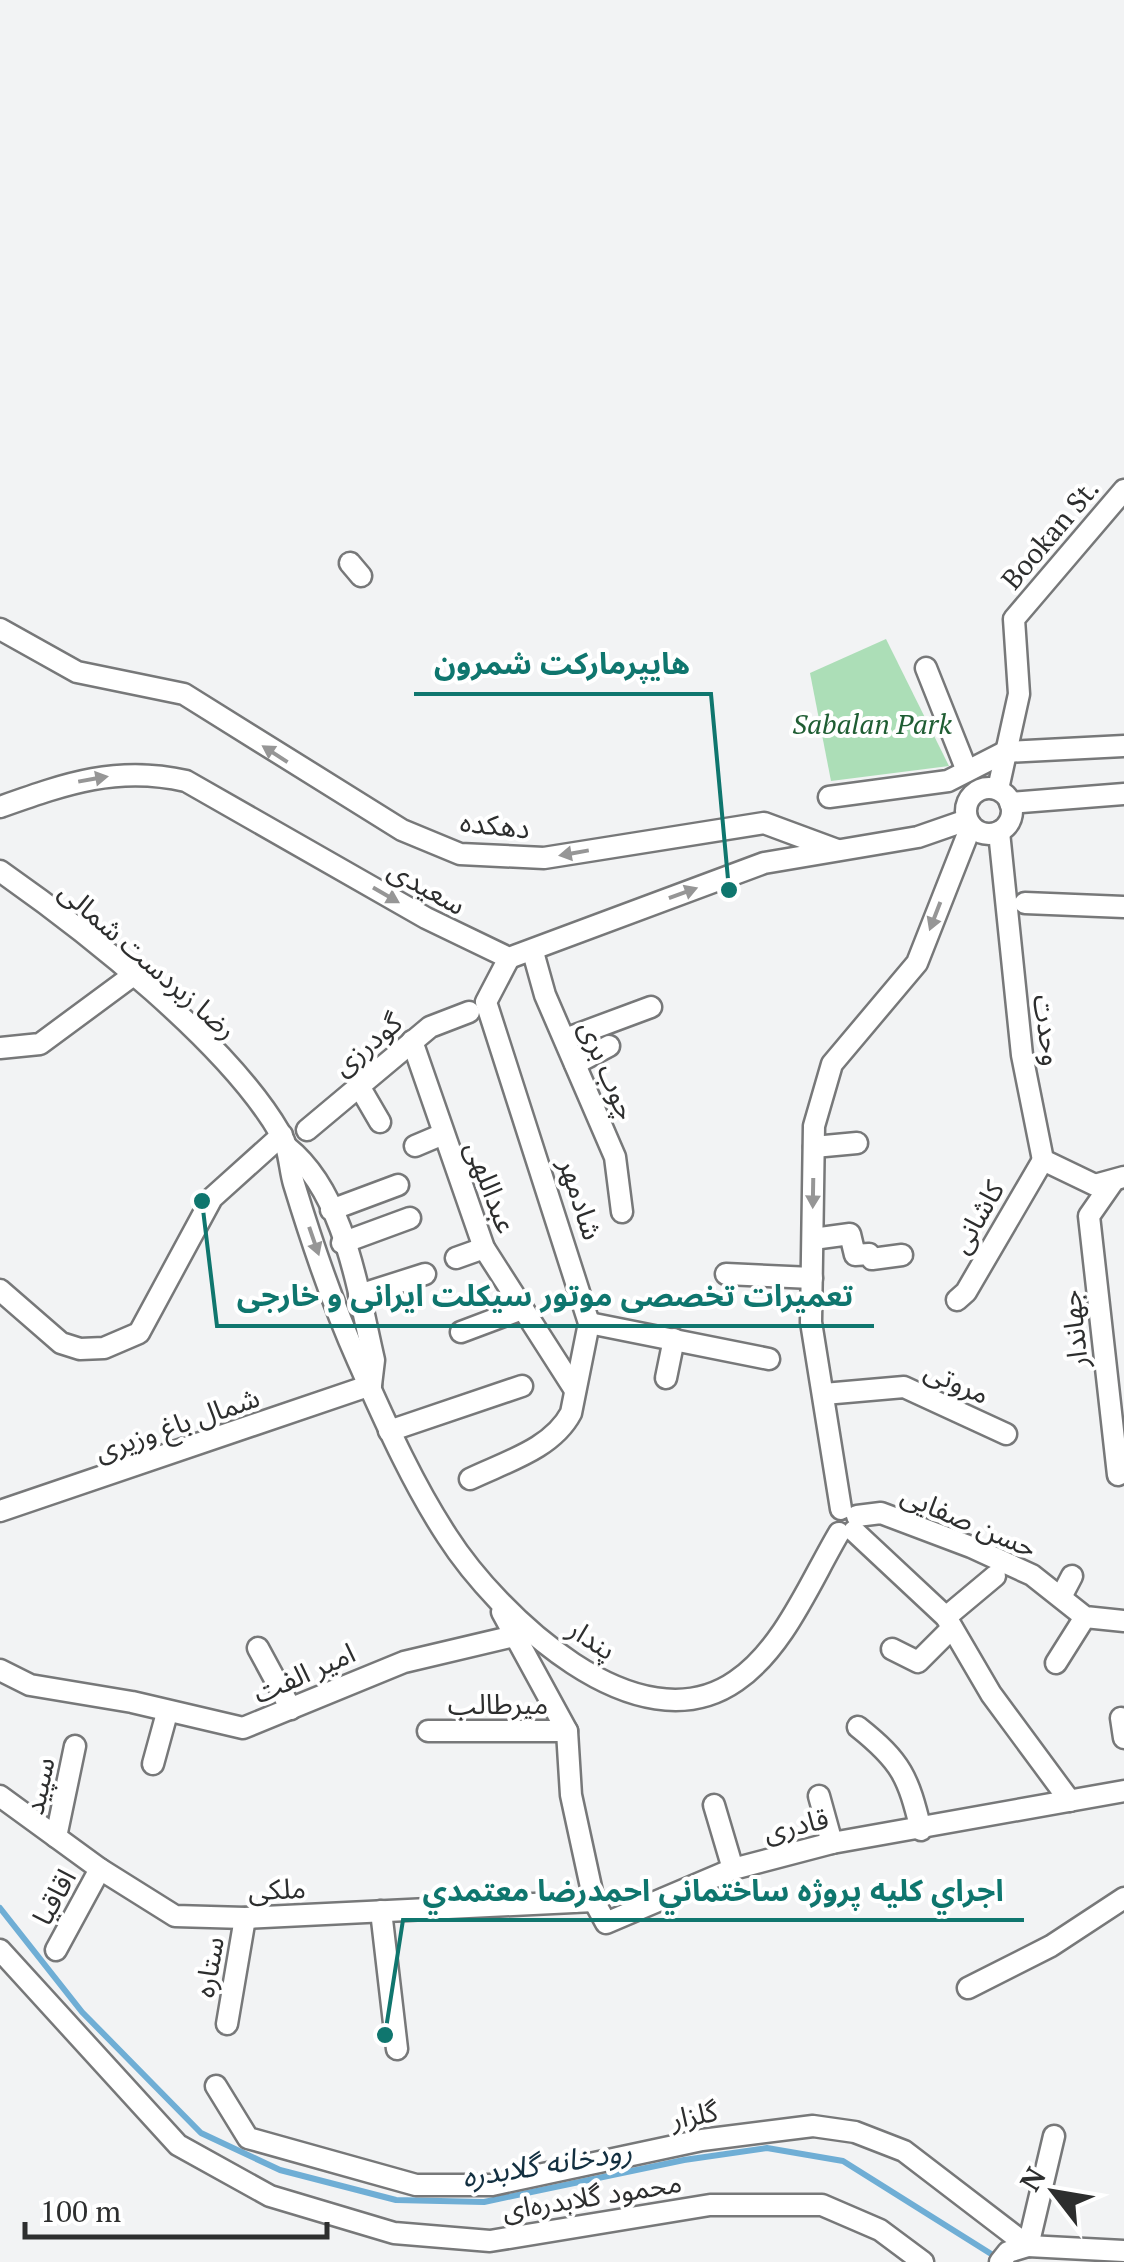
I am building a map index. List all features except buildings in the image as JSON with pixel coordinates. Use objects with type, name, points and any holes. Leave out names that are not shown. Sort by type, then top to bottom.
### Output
[{"type":"street","name":"Bookan St.","points":[[1004,796],[1005,752],[1019,694],[1014,620],[1124,490]]},
{"type":"street","name":"دهکده","points":[[0,629],[77,672],[184,694],[402,830],[460,854],[544,858],[764,822],[839,851]]},
{"type":"street","points":[[926,668],[967,771]]},
{"type":"street","points":[[828,797],[948,781],[1005,752],[1124,746]]},
{"type":"street","name":"سعیدی","points":[[0,807],[87,778],[148,772],[186,780],[426,918],[509,958]]},
{"type":"street","points":[[1070,1800],[991,1694],[949,1622],[848,1522],[811,1322],[814,1126],[832,1064],[917,963],[969,823],[966,808],[972,795],[984,788],[1004,796],[1124,794]]},
{"type":"street","points":[[477,1007],[509,958],[764,863],[918,837],[969,823],[984,833],[999,832],[1011,816],[1004,796]]},
{"type":"street","name":"وحدت","points":[[999,832],[1022,1055],[1043,1160]]},
{"type":"street","name":"رضا زبردست شمالی","points":[[0,871],[132,976],[202,1038],[284,1141],[308,1164],[331,1210],[359,1296],[374,1360],[371,1384]]},
{"type":"street","points":[[1025,903],[1124,908]]},
{"type":"street","name":"چوب بری","points":[[533,952],[545,995],[614,1157],[622,1212]]},
{"type":"street","points":[[0,1048],[40,1044],[132,976]]},
{"type":"street","name":"گودرزی","points":[[307,1130],[430,1027],[477,1007]]},
{"type":"street","name":"شادمهر","points":[[470,1480],[557,1434],[571,1413],[589,1323],[477,1007]]},
{"type":"street","points":[[565,1039],[651,1007]]},
{"type":"street","name":"عبداللهی","points":[[412,1042],[441,1135],[484,1248],[576,1390]]},
{"type":"street","points":[[575,1064],[609,1046]]},
{"type":"street","points":[[359,1086],[380,1122]]},
{"type":"street","points":[[416,1146],[441,1135]]},
{"type":"street","points":[[0,1290],[61,1343],[104,1348],[139,1332],[212,1198],[284,1141]]},
{"type":"street","name":"پندار","points":[[284,1141],[321,1263],[389,1431],[450,1541],[522,1624],[590,1674],[632,1694],[657,1700],[684,1699],[734,1683],[761,1660],[848,1522]]},
{"type":"street","points":[[814,1147],[857,1144]]},
{"type":"street","points":[[1043,1160],[1095,1185],[1118,1180]]},
{"type":"street","name":"کاشانی","points":[[956,1300],[966,1292],[1043,1160]]},
{"type":"street","name":"جهاندار","points":[[1118,1180],[1089,1216],[1121,1473]]},
{"type":"street","points":[[331,1210],[398,1185]]},
{"type":"street","points":[[342,1243],[410,1218]]},
{"type":"street","points":[[813,1239],[850,1234],[855,1255],[870,1254],[872,1259],[902,1255]]},
{"type":"street","points":[[456,1258],[484,1248]]},
{"type":"street","points":[[359,1296],[425,1274]]},
{"type":"street","points":[[726,1274],[812,1278]]},
{"type":"street","points":[[461,1332],[522,1309]]},
{"type":"street","points":[[589,1323],[769,1359]]},
{"type":"street","points":[[666,1378],[674,1339]]},
{"type":"street","name":"شمال باغ وزیری","points":[[0,1511],[371,1384]]},
{"type":"street","points":[[389,1431],[522,1386]]},
{"type":"street","name":"مروتی","points":[[824,1394],[904,1387],[1006,1434]]},
{"type":"street","name":"حسن صفایی","points":[[848,1522],[881,1513],[1032,1575],[1060,1597],[1105,1619]]},
{"type":"street","points":[[892,1649],[918,1662],[949,1622],[995,1576]]},
{"type":"street","points":[[1060,1597],[1072,1576]]},
{"type":"street","points":[[490,1588],[568,1732],[571,1795],[594,1900]]},
{"type":"street","points":[[1056,1664],[1105,1619]]},
{"type":"street","name":"امیر الفت","points":[[0,1670],[30,1685],[132,1702],[243,1728],[404,1662],[514,1636]]},
{"type":"street","points":[[258,1648],[291,1709]]},
{"type":"street","points":[[153,1764],[166,1713]]},
{"type":"street","points":[[858,1727],[884,1748],[910,1781],[921,1830]]},
{"type":"street","name":"میرطالب","points":[[428,1731],[568,1732]]},
{"type":"street","name":"سپید","points":[[56,1837],[75,1746]]},
{"type":"street","name":"قادری","points":[[594,1900],[599,1918],[614,1922],[733,1869],[832,1844],[1124,1791]]},
{"type":"street","name":"ملکی","points":[[0,1796],[100,1869],[175,1916],[246,1918],[594,1900]]},
{"type":"street","points":[[819,1796],[832,1844]]},
{"type":"street","points":[[714,1805],[733,1869]]},
{"type":"street","name":"اقاقیا","points":[[56,1950],[100,1869]]},
{"type":"street","points":[[968,1988],[1050,1946],[1124,1898]]},
{"type":"street","points":[[381,1911],[397,2049]]},
{"type":"street","name":"ستاره","points":[[227,2024],[246,1918]]},
{"type":"street","name":"محمود گلابدره‌ای","points":[[0,1950],[178,2145],[270,2196],[394,2232],[490,2241],[710,2205],[822,2206],[880,2230],[923,2262]]},
{"type":"street","name":"گلزار","points":[[216,2086],[248,2138],[416,2184],[492,2185],[759,2131],[813,2126],[854,2132],[904,2151],[1012,2253]]},
{"type":"street","points":[[1054,2136],[1012,2253],[1124,2251]]},
{"type":"green space","name":"Sabalan Park","points":[[886,639],[949,766],[831,781],[810,673]]},
{"type":"waterway","name":"رودخانه گلابدره","points":[[0,1908],[82,2012],[201,2133],[280,2170],[396,2200],[484,2202],[684,2160],[767,2148],[843,2161],[996,2257]]},
{"type":"place","name":"هایپرمارکت شمرون","points":[[729,890]]},
{"type":"place","name":"تعمیرات تخصصی موتور سیکلت ایرانی و خارجی","points":[[202,1201]]},
{"type":"place","name":"اجراي كليه پروژه ساختماني احمدرضا معتمدي","points":[[385,2035]]}]
